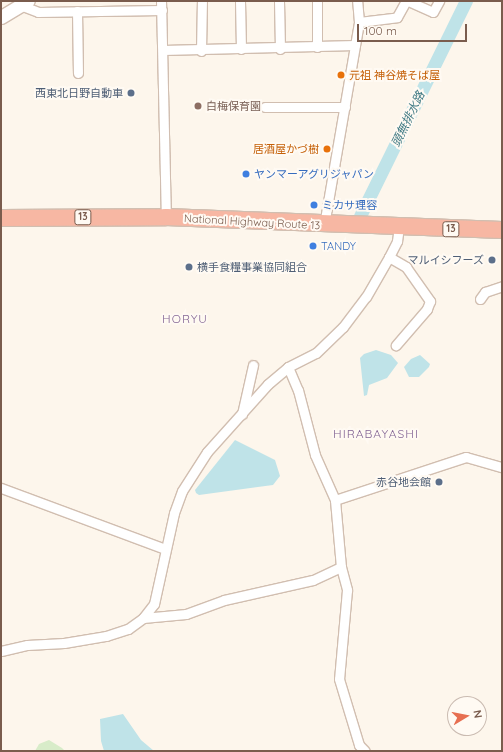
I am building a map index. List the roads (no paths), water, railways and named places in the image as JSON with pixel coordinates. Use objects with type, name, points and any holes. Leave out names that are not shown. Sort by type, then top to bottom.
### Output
[{"type":"highway","name":"National Highway Route 13","points":[[1,218],[166,218],[399,228],[502,230]]},
{"type":"street","points":[[201,51],[202,1]]},
{"type":"street","points":[[240,1],[241,49]]},
{"type":"street","points":[[279,1],[280,49]]},
{"type":"street","points":[[317,1],[317,47]]},
{"type":"street","points":[[324,225],[355,46],[358,22],[357,1]]},
{"type":"street","points":[[358,22],[397,17],[407,1],[433,12],[439,1]]},
{"type":"street","points":[[1,17],[24,3],[38,12],[162,6],[166,218]]},
{"type":"street","points":[[77,11],[78,73]]},
{"type":"street","points":[[163,50],[201,51],[355,46]]},
{"type":"street","points":[[265,107],[344,107]]},
{"type":"street","points":[[1,651],[27,644],[64,643],[106,636],[128,629],[143,618],[154,604],[165,549],[182,491],[207,452],[242,415],[268,384],[288,367],[316,353],[343,327],[366,296],[389,257],[397,241],[399,228]]},
{"type":"street","points":[[389,257],[406,267],[430,301],[427,309],[396,346]]},
{"type":"street","points":[[480,299],[485,292],[502,286]]},
{"type":"street","points":[[242,415],[254,365]]},
{"type":"street","points":[[288,367],[298,390],[315,455],[335,500],[341,567],[346,590],[338,679],[359,745],[365,751]]},
{"type":"street","points":[[335,500],[466,457],[502,467]]},
{"type":"street","points":[[1,488],[165,549]]},
{"type":"street","points":[[143,618],[186,614],[224,600],[314,580],[341,567]]},
{"type":"water","points":[[376,350],[391,355],[398,363],[387,378],[369,385],[367,395],[364,396],[360,358],[364,354]]},
{"type":"water","points":[[420,355],[430,364],[429,367],[419,377],[409,377],[404,367],[411,359]]},
{"type":"water","points":[[235,440],[275,460],[280,476],[273,485],[199,495],[196,493],[195,490]]},
{"type":"water","points":[[123,714],[141,740],[154,751],[104,751],[101,741],[100,719]]},
{"type":"waterway","name":"頭無排水路","points":[[360,216],[466,1]]},
{"type":"place","name":"元祖 神谷焼そば屋","points":[[341,75]]},
{"type":"place","name":"西東北日野自動車","points":[[131,93]]},
{"type":"place","name":"白梅保育園","points":[[198,106]]},
{"type":"place","name":"居酒屋かづ樹","points":[[327,149]]},
{"type":"place","name":"ヤンマーアグリジャパン","points":[[246,174]]},
{"type":"place","name":"ミカサ理容","points":[[314,205]]},
{"type":"place","name":"TANDY","points":[[313,246]]},
{"type":"place","name":"マルイシフーズ","points":[[492,260]]},
{"type":"place","name":"横手食糧事業協同組合","points":[[189,267]]},
{"type":"place","name":"赤谷地会館","points":[[439,482]]},
{"type":"district","name":"HORYU","points":[[185,319]]},
{"type":"district","name":"HIRABAYASHI","points":[[376,434]]}]
